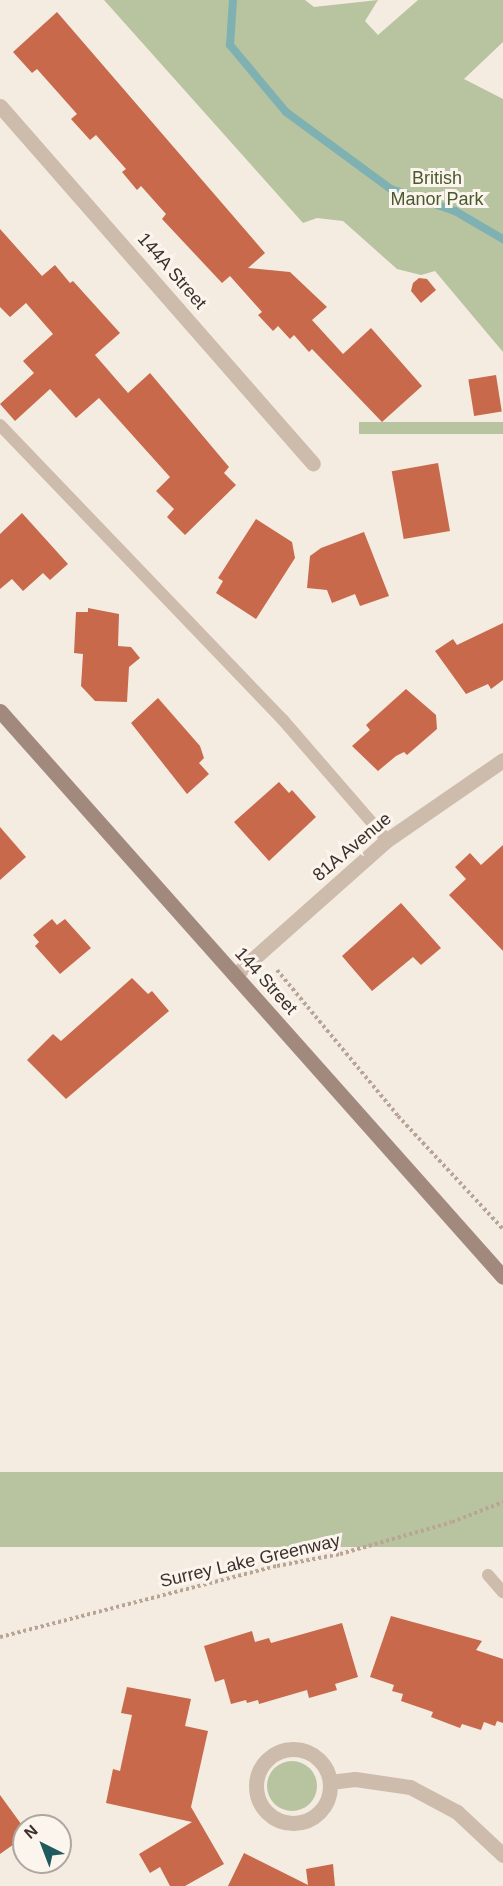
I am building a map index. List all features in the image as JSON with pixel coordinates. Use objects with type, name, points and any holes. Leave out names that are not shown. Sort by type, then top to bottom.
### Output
[{"type":"main road","name":"144 Street","points":[[0,711],[503,1277]]},
{"type":"street","name":"144A Street","points":[[0,106],[313,463]]},
{"type":"street","name":"81A Avenue","points":[[235,975],[387,840],[503,760]]},
{"type":"street","points":[[289,1749],[311,1753],[321,1761],[330,1782],[330,1793],[318,1814],[295,1823],[270,1816],[256,1794],[260,1769],[267,1759],[289,1749]]},
{"type":"street","points":[[330,1782],[355,1779],[410,1787],[457,1812],[503,1855]]},
{"type":"lane","points":[[0,425],[283,720],[387,840]]},
{"type":"lane","points":[[488,1575],[503,1592]]},
{"type":"path","points":[[277,970],[398,1116],[503,1229]]},
{"type":"path","name":"Surrey Lake Greenway","points":[[0,1636],[277,1566],[340,1554],[452,1521],[503,1502]]},
{"type":"green space","name":"British Manor Park","points":[[104,0],[305,0],[314,7],[378,0],[365,21],[378,35],[418,0],[503,0],[503,42],[464,79],[503,99],[503,352],[435,271],[421,275],[397,269],[343,221],[317,218],[303,223]]},
{"type":"green space","points":[[359,422],[503,422],[503,434],[359,434]]},
{"type":"green space","points":[[0,1472],[503,1472],[503,1547],[0,1547]]},
{"type":"green space","points":[[287,1761],[297,1761],[310,1768],[317,1781],[317,1791],[310,1804],[297,1811],[287,1811],[278,1807],[271,1800],[267,1791],[267,1781],[271,1772],[278,1765]]},
{"type":"building","points":[[57,12],[265,253],[248,268],[290,272],[327,307],[312,320],[343,354],[371,328],[422,386],[382,422],[312,349],[309,352],[294,335],[290,339],[278,326],[273,331],[258,315],[262,312],[230,276],[222,283],[162,219],[166,214],[141,186],[137,190],[122,172],[126,169],[96,135],[90,140],[71,119],[77,114],[37,69],[32,73],[13,52]]},
{"type":"building","points":[[0,229],[42,276],[55,265],[70,283],[73,281],[120,333],[95,355],[128,393],[150,373],[229,467],[224,473],[236,485],[185,535],[167,517],[174,509],[156,491],[170,477],[99,398],[76,418],[50,389],[15,421],[0,404],[34,373],[23,361],[53,334],[26,303],[10,317],[0,307]]},
{"type":"building","points":[[419,278],[427,279],[436,290],[421,303],[411,291],[413,283]]},
{"type":"building","points":[[496,375],[502,412],[474,416],[468,379]]},
{"type":"building","points":[[438,463],[450,531],[404,539],[392,471]]},
{"type":"building","points":[[22,513],[68,564],[50,580],[43,573],[23,591],[12,579],[0,589],[0,534]]},
{"type":"building","points":[[256,519],[292,542],[295,558],[256,619],[216,593],[223,581],[218,578]]},
{"type":"building","points":[[364,532],[389,596],[360,606],[355,594],[332,603],[327,590],[307,588],[310,556],[321,548]]},
{"type":"building","points":[[88,608],[119,614],[118,646],[131,647],[140,658],[129,667],[127,702],[95,701],[81,686],[83,654],[74,653],[76,612],[88,612]]},
{"type":"building","points":[[503,623],[503,680],[491,689],[488,684],[466,694],[435,651],[453,639],[457,645]]},
{"type":"building","points":[[406,689],[436,715],[437,729],[407,755],[404,752],[396,756],[378,771],[352,746],[370,730],[366,725]]},
{"type":"building","points":[[158,698],[200,746],[204,758],[199,763],[209,774],[187,794],[131,723]]},
{"type":"building","points":[[279,782],[289,793],[292,790],[316,817],[269,861],[234,822]]},
{"type":"building","points":[[0,827],[26,857],[0,880]]},
{"type":"building","points":[[503,845],[503,951],[449,895],[466,879],[455,867],[470,853],[481,865]]},
{"type":"building","points":[[401,903],[441,948],[421,965],[413,957],[372,991],[342,956]]},
{"type":"building","points":[[52,919],[57,925],[65,919],[91,948],[60,974],[35,946],[39,942],[33,935]]},
{"type":"building","points":[[132,978],[148,994],[152,991],[169,1011],[66,1099],[27,1060],[53,1034],[61,1041]]},
{"type":"building","points":[[391,1616],[482,1641],[476,1650],[503,1659],[503,1723],[497,1721],[495,1726],[484,1722],[481,1730],[462,1724],[460,1728],[431,1717],[433,1712],[401,1701],[403,1694],[392,1691],[394,1685],[370,1677]]},
{"type":"building","points":[[342,1623],[358,1677],[335,1684],[337,1690],[309,1698],[307,1690],[259,1704],[258,1700],[247,1703],[246,1700],[231,1704],[224,1679],[215,1682],[204,1646],[252,1631],[255,1642],[269,1638],[271,1643]]},
{"type":"building","points":[[127,1687],[191,1699],[185,1726],[208,1731],[191,1807],[224,1864],[185,1886],[170,1886],[160,1867],[150,1873],[139,1854],[192,1822],[106,1803],[113,1769],[120,1771],[132,1715],[121,1713]]},
{"type":"building","points":[[0,1795],[14,1814],[12,1814],[12,1846],[0,1854]]},
{"type":"building","points":[[244,1853],[308,1885],[306,1869],[333,1864],[335,1886],[228,1886]]},
{"type":"waterway","points":[[233,0],[230,45],[286,112],[391,189],[455,211],[503,239]]}]
